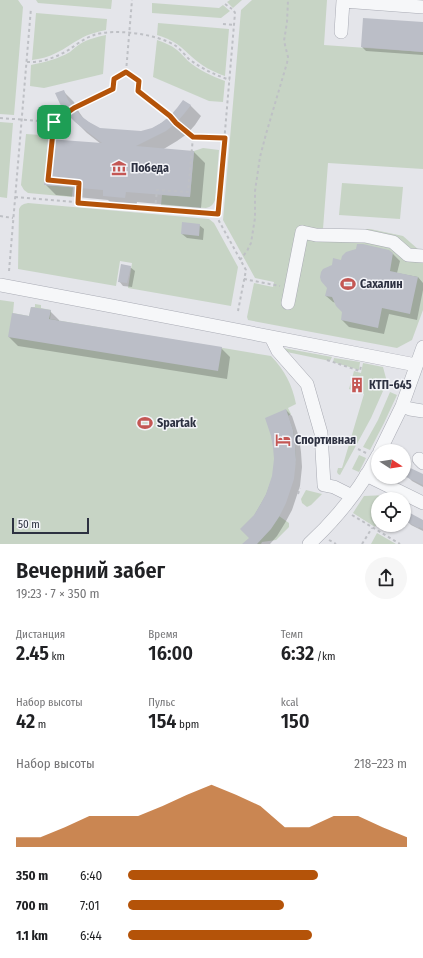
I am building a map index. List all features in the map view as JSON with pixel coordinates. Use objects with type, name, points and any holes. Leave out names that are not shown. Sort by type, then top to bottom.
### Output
[{"type":"street","points":[[341,32],[343,1],[423,7]]},
{"type":"street","points":[[288,303],[302,232],[316,235],[365,236],[393,242],[408,255],[423,256]]},
{"type":"street","points":[[0,285],[416,365]]},
{"type":"street","points":[[271,337],[278,352],[307,384],[321,433],[324,485],[335,487],[352,496]]},
{"type":"street","points":[[380,444],[402,406],[423,347]]},
{"type":"street","points":[[402,406],[423,412]]},
{"type":"street","points":[[309,544],[336,516],[352,496],[366,475],[371,463]]},
{"type":"street","points":[[366,475],[423,503]]},
{"type":"path","points":[[126,72],[132,0]]},
{"type":"path","points":[[240,260],[251,243],[255,218],[255,192],[260,157],[287,63],[288,57],[284,41],[288,0]]},
{"type":"path","points":[[225,4],[235,13],[218,214],[219,221],[246,270],[238,311]]},
{"type":"path","points":[[9,271],[31,8]]},
{"type":"path","points":[[223,24],[234,24]]},
{"type":"path","points":[[27,62],[43,60],[56,56],[94,35],[106,32],[130,33],[157,37],[164,40],[177,47],[203,68],[215,75],[230,80]]},
{"type":"path","points":[[0,118],[54,122],[74,108],[113,89],[114,79],[126,72]]},
{"type":"path","points":[[126,72],[139,81],[138,91],[170,116],[193,137],[225,138]]},
{"type":"path","points":[[54,122],[48,180],[79,183],[78,203]]},
{"type":"path","points":[[155,209],[157,190],[188,192],[193,137]]},
{"type":"path","points":[[15,198],[218,214]]},
{"type":"path","points":[[0,216],[13,218]]},
{"type":"path","points":[[244,279],[290,288]]},
{"type":"path","points":[[325,360],[360,371]]},
{"type":"path","points":[[358,449],[371,452]]},
{"type":"path","points":[[298,494],[300,488]]},
{"type":"path","points":[[349,514],[371,527]]},
{"type":"path","points":[[362,544],[371,530]]},
{"type":"path","points":[[379,532],[400,544]]},
{"type":"path","points":[[326,538],[336,544]]},
{"type":"green space","points":[[0,0],[18,0],[23,7],[14,115],[0,114]]},
{"type":"green space","points":[[36,0],[112,0],[111,9],[38,3]]},
{"type":"green space","points":[[230,0],[242,0],[233,8],[227,2]]},
{"type":"green space","points":[[252,0],[327,0],[324,45],[423,52],[423,169],[328,163],[323,229],[370,229],[403,236],[419,250],[423,250],[423,310],[412,340],[397,348],[248,320],[247,317],[254,283],[273,287],[274,282],[255,278],[223,220],[241,10]]},
{"type":"green space","points":[[152,3],[219,8],[223,5],[230,11],[221,18],[152,13]]},
{"type":"green space","points":[[36,13],[107,19],[106,30],[86,36],[50,56],[32,60]]},
{"type":"green space","points":[[158,23],[229,29],[225,76],[204,66],[175,43],[157,35]]},
{"type":"green space","points":[[106,35],[103,74],[44,88],[30,86],[31,65],[61,57],[86,41]]},
{"type":"green space","points":[[157,40],[175,48],[188,61],[201,70],[225,81],[223,102],[209,101],[153,77]]},
{"type":"green space","points":[[0,122],[13,123],[7,198],[0,197]]},
{"type":"green space","points":[[26,134],[41,135],[48,139],[44,185],[73,187],[72,197],[28,193],[24,190],[21,185]]},
{"type":"green space","points":[[203,148],[219,150],[215,200],[213,204],[206,208],[161,205],[162,195],[190,197],[194,151]]},
{"type":"green space","points":[[342,183],[403,187],[400,219],[339,215]]},
{"type":"green space","points":[[28,203],[209,219],[214,223],[238,267],[231,306],[128,288],[132,263],[120,261],[116,286],[18,269],[19,209],[22,205]]},
{"type":"green space","name":"Spartak","points":[[0,300],[14,302],[13,313],[29,316],[31,307],[35,307],[35,304],[41,305],[41,308],[51,310],[50,319],[271,356],[287,378],[296,404],[288,408],[291,414],[288,416],[293,430],[296,460],[279,516],[289,523],[289,527],[276,540],[262,542],[261,544],[0,544]]},
{"type":"green space","points":[[283,348],[332,357],[330,361],[282,351]]},
{"type":"green space","points":[[334,358],[360,362],[359,370],[333,362]]},
{"type":"green space","points":[[363,363],[383,367],[387,382],[371,418],[340,475],[337,472],[338,468],[342,468],[364,394],[349,389],[354,371],[361,373]]},
{"type":"green space","points":[[390,392],[397,395],[373,444],[371,444],[370,450],[363,447],[378,420]]},
{"type":"green space","points":[[359,455],[366,458],[359,472],[352,469]]},
{"type":"green space","points":[[306,490],[322,494],[307,507],[302,503],[301,499]]},
{"type":"green space","points":[[364,496],[371,496],[371,524],[353,513]]},
{"type":"green space","points":[[377,533],[396,544],[371,544]]},
{"type":"building","points":[[363,18],[423,22],[423,52],[361,47]]},
{"type":"building","name":"Победа","points":[[64,90],[68,100],[81,116],[100,128],[141,131],[152,128],[161,123],[170,116],[183,100],[191,105],[176,123],[166,131],[136,146],[194,151],[190,197],[126,192],[125,198],[103,196],[103,190],[44,185],[48,139],[102,143],[67,114],[55,93]]},
{"type":"building","points":[[182,222],[200,224],[199,236],[181,234]]},
{"type":"building","points":[[357,244],[389,250],[393,253],[390,271],[418,277],[410,314],[382,308],[378,328],[341,320],[342,312],[336,306],[332,297],[325,296],[327,288],[321,281],[321,272],[323,269],[332,265],[333,258],[341,260],[342,256],[346,252],[356,249]]},
{"type":"building","points":[[121,264],[131,266],[127,283],[118,282]]},
{"type":"building","points":[[31,307],[51,310],[49,319],[222,347],[218,371],[8,337],[12,313],[29,316]]},
{"type":"building","points":[[286,409],[293,430],[295,445],[296,460],[294,479],[286,503],[271,529],[257,544],[242,544],[249,538],[240,529],[254,515],[266,494],[272,476],[274,459],[273,447],[265,418]]},
{"type":"building","points":[[411,468],[423,474],[423,485],[411,479]]},
{"type":"building","points":[[411,514],[423,520],[423,529],[411,524]]},
{"type":"place","name":"Победа","points":[[119,168]]},
{"type":"place","name":"Сахалин","points":[[348,284]]},
{"type":"place","name":"КТП-645","points":[[357,385]]},
{"type":"place","name":"Spartak","points":[[145,423]]},
{"type":"place","name":"Спортивная","points":[[283,440]]},
{"type":"route","points":[[126,72],[139,81],[138,91],[170,116],[193,137],[225,138],[218,214],[78,203],[79,183],[48,180],[54,122],[74,108],[113,89],[114,79],[126,72]]}]
